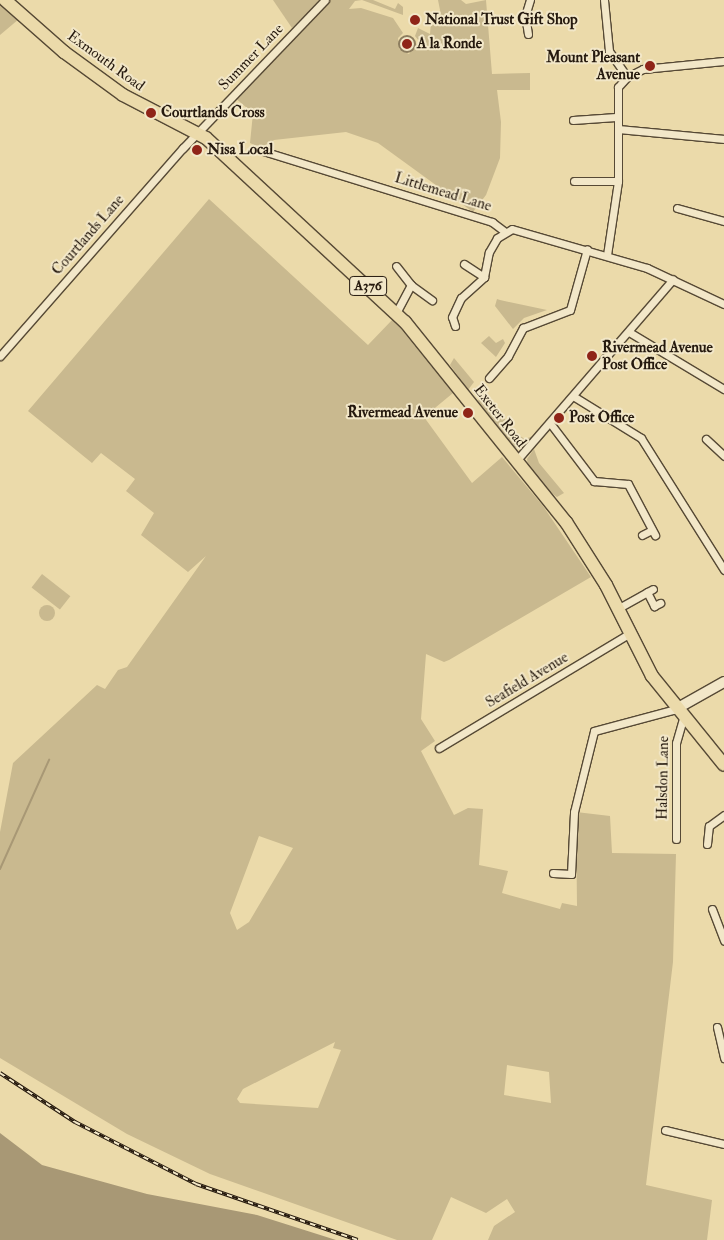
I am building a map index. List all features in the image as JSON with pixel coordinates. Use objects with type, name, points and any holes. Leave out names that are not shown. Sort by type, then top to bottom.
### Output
[{"type":"highway","name":"Exmouth Road","points":[[5,0],[64,52],[122,96],[197,132]]},
{"type":"highway","name":"Exeter Road","points":[[197,132],[396,312],[515,462],[566,522],[617,609],[629,634],[679,714],[724,765]]},
{"type":"street","name":"Summer Lane","points":[[197,132],[326,0]]},
{"type":"street","points":[[528,34],[525,16],[530,0]]},
{"type":"street","points":[[604,0],[609,51],[627,77]]},
{"type":"street","points":[[607,256],[614,228],[618,181],[619,129],[616,117],[618,88],[627,77],[643,69],[724,61]]},
{"type":"street","points":[[573,120],[616,117]]},
{"type":"street","points":[[619,129],[724,139]]},
{"type":"street","name":"Courtlands Lane","points":[[0,356],[197,132]]},
{"type":"street","name":"Littlemead Lane","points":[[263,151],[492,222],[504,231],[518,230],[586,249],[673,278],[724,304]]},
{"type":"street","points":[[574,181],[618,181]]},
{"type":"street","points":[[677,208],[724,221]]},
{"type":"street","points":[[455,326],[452,317],[461,298],[484,277],[489,252],[504,231]]},
{"type":"street","points":[[489,378],[508,356],[523,328],[570,310],[586,249]]},
{"type":"street","points":[[464,264],[484,277]]},
{"type":"street","points":[[396,266],[412,286],[432,300]]},
{"type":"street","points":[[515,462],[629,332],[673,278]]},
{"type":"street","points":[[396,312],[412,286]]},
{"type":"street","points":[[629,332],[724,389]]},
{"type":"street","points":[[573,396],[641,438],[724,570]]},
{"type":"street","points":[[550,423],[594,481],[628,484],[654,532],[642,535]]},
{"type":"street","points":[[719,438],[709,441],[724,456]]},
{"type":"street","points":[[617,609],[650,590],[654,606],[660,603]]},
{"type":"street","name":"Seafield Avenue","points":[[439,748],[629,634]]},
{"type":"street","points":[[554,873],[571,874],[574,812],[594,731],[679,714],[724,682]]},
{"type":"street","name":"Halsdon Lane","points":[[676,840],[676,744],[679,714]]},
{"type":"street","points":[[707,844],[709,826],[724,815]]},
{"type":"street","points":[[712,909],[724,941]]},
{"type":"street","points":[[716,1027],[722,1041],[724,1058]]},
{"type":"street","points":[[665,1130],[724,1144]]},
{"type":"street","points":[[677,1143],[679,1134]]},
{"type":"shaded area","points":[[273,0],[321,0],[292,28]]},
{"type":"shaded area","points":[[330,0],[362,0],[355,1],[349,9],[361,8],[393,18],[403,33],[398,38],[399,49],[409,54],[419,41],[415,36],[418,28],[430,34],[431,22],[441,15],[438,0],[461,0],[466,4],[486,0],[492,74],[530,73],[530,90],[497,90],[501,122],[500,158],[486,195],[473,212],[378,143],[346,132],[274,140],[261,148],[250,143],[253,113],[234,97]]},
{"type":"shaded area","points":[[362,0],[373,0],[395,9],[398,3],[403,7],[403,15]]},
{"type":"shaded area","points":[[0,1],[19,19],[0,35]]},
{"type":"shaded area","points":[[209,199],[368,345],[393,319],[453,393],[424,417],[472,483],[502,457],[543,506],[591,577],[449,660],[444,662],[426,654],[421,719],[435,741],[421,751],[454,815],[468,808],[483,809],[479,865],[508,871],[502,893],[560,909],[562,903],[577,906],[576,812],[610,816],[612,853],[676,854],[673,962],[646,1185],[712,1200],[707,1240],[488,1240],[494,1226],[515,1212],[507,1199],[486,1213],[451,1197],[432,1240],[397,1240],[210,1174],[127,1134],[0,1058],[0,832],[13,763],[97,685],[105,689],[118,670],[127,667],[206,556],[188,572],[141,535],[154,513],[126,491],[135,479],[101,453],[92,463],[28,411]],"holes":[[[259,836],[293,848],[249,922],[237,930],[230,913]],[[335,1042],[333,1048],[341,1050],[318,1108],[240,1103],[237,1099],[243,1089]],[[507,1065],[549,1072],[551,1103],[504,1095]]]},
{"type":"shaded area","points":[[497,299],[547,310],[524,318],[513,329],[495,306]]},
{"type":"shaded area","points":[[489,336],[496,343],[503,339],[505,343],[496,357],[481,343]]},
{"type":"shaded area","points":[[454,358],[474,382],[468,390],[450,365]]},
{"type":"shaded area","points":[[483,394],[520,436],[525,439],[533,436],[524,446],[514,448],[509,444],[477,402]]},
{"type":"shaded area","points":[[534,449],[539,463],[564,493],[557,497],[550,492],[528,466],[527,459]]},
{"type":"shaded area","points":[[42,574],[70,596],[60,610],[32,587]]},
{"type":"shaded area","points":[[44,605],[50,605],[55,610],[53,619],[44,621],[39,616],[39,610]]},
{"type":"shaded area","points":[[0,1133],[42,1165],[147,1194],[257,1215],[336,1240],[0,1240]]},
{"type":"building","name":"A la Ronde","points":[[407,35],[413,38],[416,44],[413,50],[407,53],[401,50],[398,44],[401,38]]},
{"type":"waterway","points":[[0,869],[49,760]]},
{"type":"railway","points":[[0,1073],[75,1122],[196,1184],[358,1240]]},
{"type":"place","name":"National Trust Gift Shop","points":[[415,20]]},
{"type":"place","name":"A la Ronde","points":[[407,44]]},
{"type":"place","name":"Mount Pleasant Avenue","points":[[650,66]]},
{"type":"place","name":"Courtlands Cross","points":[[151,113]]},
{"type":"place","name":"Nisa Local","points":[[197,150]]},
{"type":"place","name":"Rivermead Avenue Post Office","points":[[592,356]]},
{"type":"place","name":"Rivermead Avenue","points":[[468,413]]},
{"type":"place","name":"Post Office","points":[[559,418]]}]
